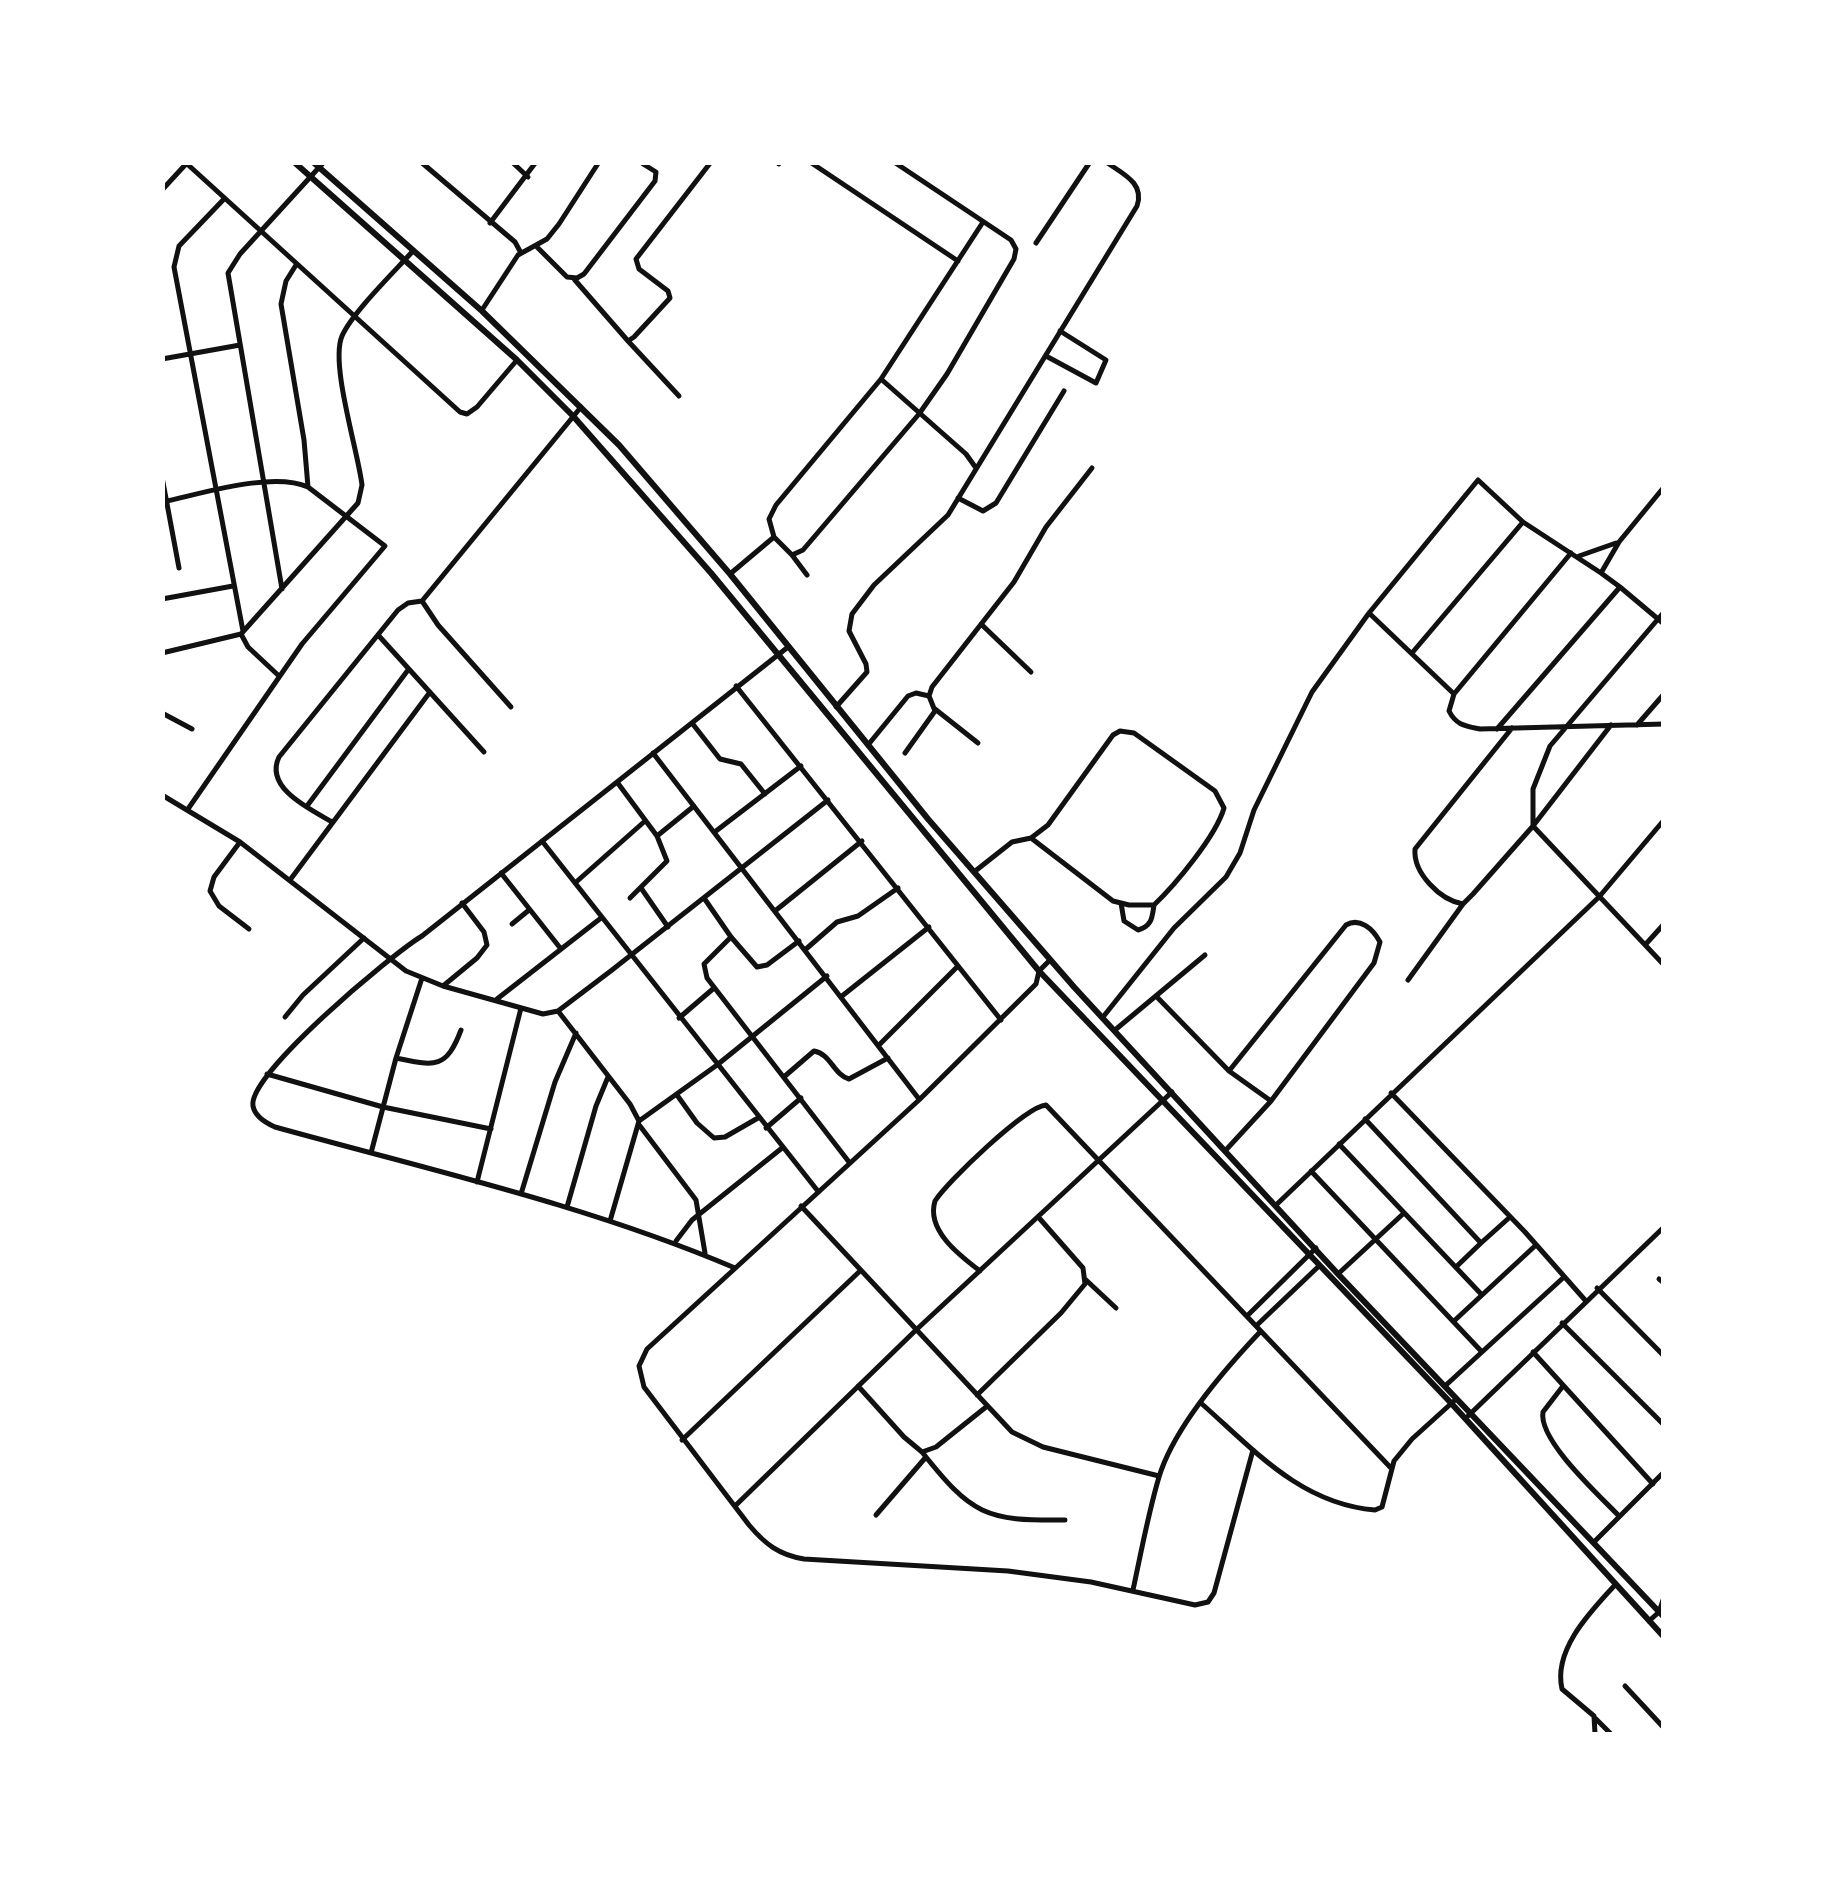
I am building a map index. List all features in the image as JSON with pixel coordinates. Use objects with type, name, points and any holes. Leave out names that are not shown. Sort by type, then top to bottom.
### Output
[{"type":"main road","points":[[294,162],[517,360],[574,416],[711,573],[1048,981],[1308,1256],[1661,1614]]},
{"type":"main road","points":[[319,164],[482,311],[581,406],[661,492],[972,870],[1325,1260],[1445,1386],[1453,1401]]},
{"type":"main road","points":[[960,876],[972,870]]},
{"type":"main road","points":[[1468,1416],[1664,1636]]},
{"type":"street","points":[[421,162],[515,242],[521,252]]},
{"type":"street","points":[[512,162],[528,177]]},
{"type":"street","points":[[490,223],[536,162]]},
{"type":"street","points":[[482,311],[521,252],[537,247],[559,224],[599,162]]},
{"type":"street","points":[[574,279],[588,270],[656,181],[657,173],[640,162]]},
{"type":"street","points":[[628,341],[670,298],[668,290],[639,269],[636,258],[711,162]]},
{"type":"street","points":[[810,162],[958,262]]},
{"type":"street","points":[[792,555],[803,550],[920,414],[948,374],[1015,256],[1011,240],[894,162]]},
{"type":"street","points":[[1036,244],[1090,162]]},
{"type":"street","points":[[836,706],[861,682],[868,668],[849,631],[852,614],[885,574],[942,522],[1140,199],[1136,185],[1106,162]]},
{"type":"street","points":[[162,190],[186,163],[464,414],[477,407],[517,360]]},
{"type":"street","points":[[282,590],[228,273],[319,164]]},
{"type":"street","points":[[224,198],[175,254],[175,274],[242,632],[246,644],[279,676]]},
{"type":"street","points":[[807,575],[774,537],[769,519],[776,505],[881,379],[983,222]]},
{"type":"street","points":[[537,247],[563,275],[574,279],[680,396]]},
{"type":"street","points":[[162,653],[242,632],[358,503],[362,485],[340,370],[342,334],[413,251]]},
{"type":"street","points":[[296,265],[286,281],[282,304],[308,486]]},
{"type":"street","points":[[1046,356],[1096,384],[1106,360],[1060,331]]},
{"type":"street","points":[[162,358],[240,345]]},
{"type":"street","points":[[881,379],[966,454],[976,468]]},
{"type":"street","points":[[958,498],[983,511],[996,503],[1064,391]]},
{"type":"street","points":[[332,822],[280,784],[276,764],[404,605],[422,601],[581,406]]},
{"type":"street","points":[[978,743],[935,710],[930,696],[941,675],[1014,582],[1046,527],[1092,468]]},
{"type":"street","points":[[162,477],[179,568]]},
{"type":"street","points":[[1102,1016],[1174,928],[1231,870],[1250,820],[1312,692],[1478,480],[1523,522],[1662,618],[1550,746],[1536,777],[1533,826],[1664,965]]},
{"type":"street","points":[[165,502],[264,482],[288,481],[308,486],[385,546],[279,676],[188,809]]},
{"type":"street","points":[[1601,573],[1619,542],[1662,492]]},
{"type":"street","points":[[1412,653],[1523,522]]},
{"type":"street","points":[[730,574],[774,537]]},
{"type":"street","points":[[1619,542],[1574,555],[1454,694],[1449,711],[1458,724],[1497,729],[1664,724]]},
{"type":"street","points":[[162,599],[233,586]]},
{"type":"street","points":[[1497,729],[1620,588]]},
{"type":"street","points":[[422,601],[438,625],[511,706]]},
{"type":"street","points":[[1370,614],[1454,694]]},
{"type":"street","points":[[980,624],[1031,672]]},
{"type":"street","points":[[380,636],[484,752]]},
{"type":"street","points":[[736,1268],[675,1242],[567,1207],[264,1122],[253,1103],[268,1074],[388,958],[788,647]]},
{"type":"street","points":[[307,806],[408,670]]},
{"type":"street","points":[[736,686],[1001,1020]]},
{"type":"street","points":[[290,880],[430,692]]},
{"type":"street","points":[[1637,725],[1664,694]]},
{"type":"street","points":[[868,745],[908,696],[930,696]]},
{"type":"street","points":[[904,753],[935,710]]},
{"type":"street","points":[[162,713],[192,729]]},
{"type":"street","points":[[692,723],[721,760],[741,764],[765,794]]},
{"type":"street","points":[[1408,980],[1464,904],[1533,826],[1611,725]]},
{"type":"street","points":[[1464,904],[1454,903],[1428,881],[1415,861],[1415,849],[1512,728]]},
{"type":"street","points":[[972,870],[1012,842],[1031,838],[1048,825],[1113,735],[1127,730],[1215,791],[1224,808],[1175,885],[1154,905],[1146,928],[1138,930],[1124,921],[1120,903]]},
{"type":"street","points":[[653,753],[880,1044],[919,1100]]},
{"type":"street","points":[[715,832],[800,766]]},
{"type":"street","points":[[617,782],[657,836],[667,861],[630,898]]},
{"type":"street","points":[[162,808],[165,796],[240,842],[388,958],[422,978],[543,1014],[558,1011],[828,800]]},
{"type":"street","points":[[657,836],[694,806]]},
{"type":"street","points":[[1275,1205],[1599,897],[1664,820]]},
{"type":"street","points":[[575,883],[646,821]]},
{"type":"street","points":[[1031,838],[1113,902],[1154,905]]},
{"type":"street","points":[[542,841],[817,1190]]},
{"type":"street","points":[[776,911],[862,841]]},
{"type":"street","points":[[240,842],[214,878],[210,891],[222,909],[249,929]]},
{"type":"street","points":[[501,872],[561,950]]},
{"type":"street","points":[[641,888],[668,927]]},
{"type":"street","points":[[805,950],[836,922],[858,916],[898,888]]},
{"type":"street","points":[[704,898],[731,937],[760,968],[798,942]]},
{"type":"street","points":[[443,986],[487,945],[484,932],[462,903]]},
{"type":"street","points":[[512,924],[530,910]]},
{"type":"street","points":[[496,1000],[601,918]]},
{"type":"street","points":[[1226,1151],[1271,1101],[1374,962],[1380,942],[1363,924],[1346,925],[1229,1071]]},
{"type":"street","points":[[1645,945],[1664,924]]},
{"type":"street","points":[[842,996],[929,928]]},
{"type":"street","points":[[731,937],[704,964],[714,988],[849,1162]]},
{"type":"street","points":[[285,1017],[364,938]]},
{"type":"street","points":[[1115,1030],[1205,956]]},
{"type":"street","points":[[1050,959],[1039,971],[1036,984],[919,1100],[654,1341],[640,1360],[644,1387],[762,1541],[794,1558],[1008,1571],[1133,1590],[1195,1605],[1212,1598],[1253,1450]]},
{"type":"street","points":[[880,1044],[958,966]]},
{"type":"street","points":[[1036,984],[1048,981],[1060,970]]},
{"type":"street","points":[[610,1221],[639,1123],[826,976]]},
{"type":"street","points":[[372,1153],[396,1058],[422,978]]},
{"type":"street","points":[[679,1018],[714,988]]},
{"type":"street","points":[[1156,996],[1229,1071],[1271,1101]]},
{"type":"street","points":[[477,1182],[521,1008]]},
{"type":"street","points":[[558,1011],[686,1186],[700,1214],[705,1254]]},
{"type":"street","points":[[396,1058],[441,1062],[453,1049],[461,1030]]},
{"type":"street","points":[[521,1194],[554,1082],[576,1033]]},
{"type":"street","points":[[785,1076],[814,1050],[849,1080],[888,1058]]},
{"type":"street","points":[[268,1074],[383,1107],[491,1129]]},
{"type":"street","points":[[567,1207],[596,1106],[609,1076]]},
{"type":"street","points":[[734,1507],[916,1330],[1172,1092]]},
{"type":"street","points":[[1391,1093],[1585,1300]]},
{"type":"street","points":[[677,1094],[714,1138],[726,1138],[758,1118]]},
{"type":"street","points":[[766,1128],[802,1098]]},
{"type":"street","points":[[980,1271],[940,1232],[932,1212],[938,1195],[992,1143],[1044,1104],[1100,1158],[1390,1468]]},
{"type":"street","points":[[1364,1119],[1481,1243]]},
{"type":"street","points":[[1339,1144],[1482,1295]]},
{"type":"street","points":[[675,1242],[700,1214],[782,1148]]},
{"type":"street","points":[[1311,1171],[1482,1352]]},
{"type":"street","points":[[801,1206],[1012,1432],[1034,1443],[1159,1476]]},
{"type":"street","points":[[1338,1274],[1404,1213]]},
{"type":"street","points":[[1456,1267],[1510,1217]]},
{"type":"street","points":[[1039,1218],[1083,1268],[1086,1280],[1116,1308]]},
{"type":"street","points":[[1468,1416],[1664,1227]]},
{"type":"street","points":[[1454,1321],[1536,1245]]},
{"type":"street","points":[[1247,1316],[1316,1248]]},
{"type":"street","points":[[1133,1590],[1159,1476],[1171,1448],[1258,1329],[1325,1260]]},
{"type":"street","points":[[682,1440],[860,1270]]},
{"type":"street","points":[[1445,1386],[1564,1278]]},
{"type":"street","points":[[977,1395],[1078,1296],[1086,1280]]},
{"type":"street","points":[[1597,1288],[1664,1356]]},
{"type":"street","points":[[1562,1323],[1664,1425]]},
{"type":"street","points":[[1533,1352],[1653,1484]]},
{"type":"street","points":[[858,1386],[956,1492],[982,1512],[1017,1520],[1065,1520]]},
{"type":"street","points":[[1563,1386],[1542,1412],[1544,1428],[1620,1516]]},
{"type":"street","points":[[1202,1404],[1301,1489],[1364,1509],[1382,1507],[1390,1468],[1412,1438],[1453,1401]]},
{"type":"street","points":[[876,1515],[924,1455],[986,1407]]},
{"type":"street","points":[[1594,1542],[1664,1472]]},
{"type":"street","points":[[1611,1734],[1562,1689],[1560,1670],[1580,1627],[1615,1585]]},
{"type":"street","points":[[1638,1610],[1648,1600],[1662,1598],[1661,1614],[1649,1621]]},
{"type":"street","points":[[1625,1686],[1664,1728]]},
{"type":"street","points":[[1594,1716],[1595,1734]]}]
